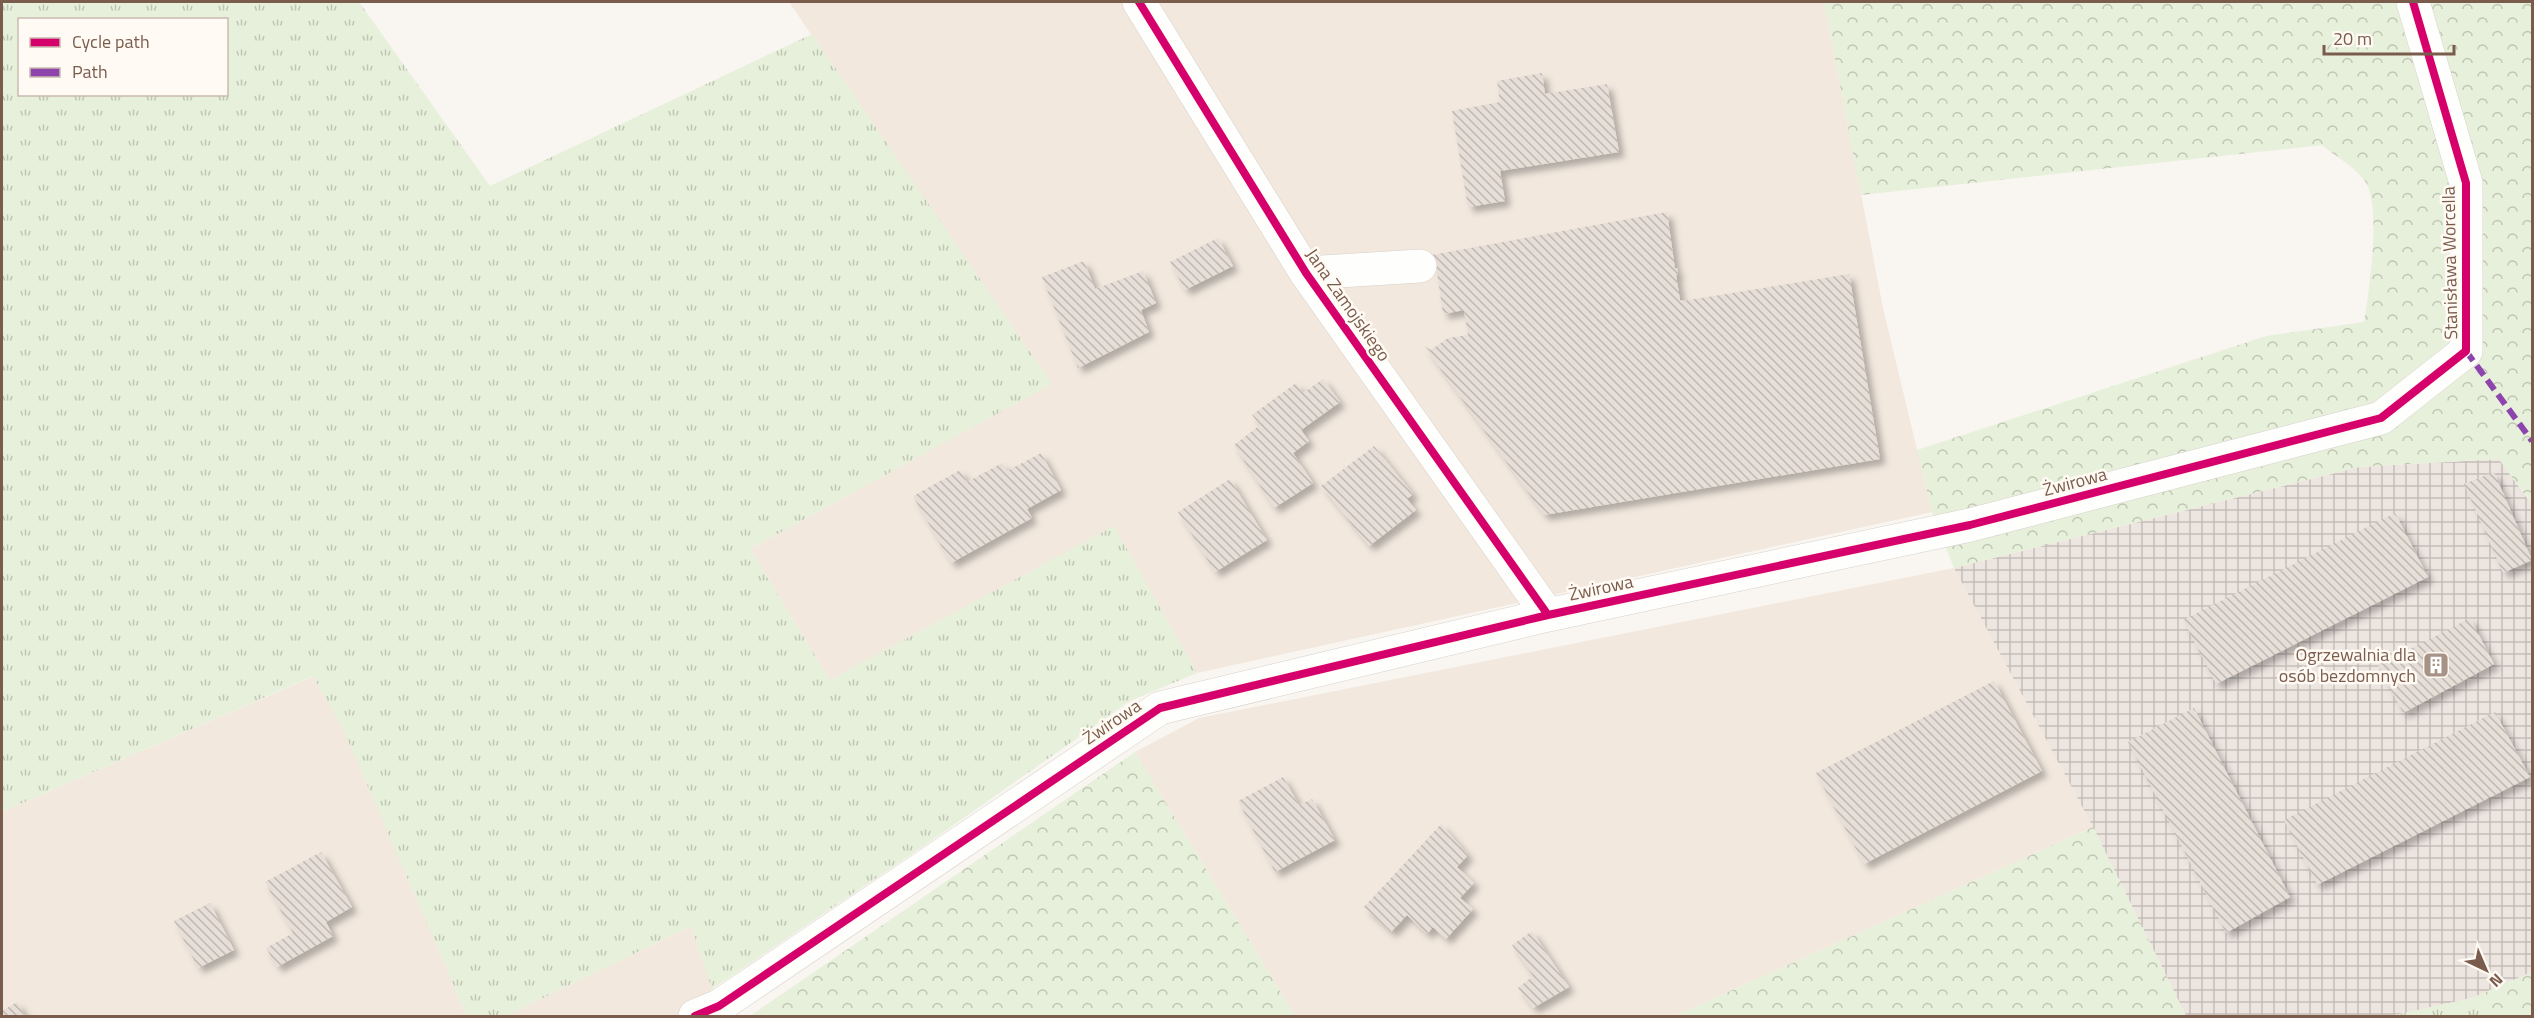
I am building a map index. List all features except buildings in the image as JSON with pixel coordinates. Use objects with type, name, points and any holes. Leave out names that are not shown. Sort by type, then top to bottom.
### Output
[{"type":"street","name":"Jana Zamojskiego","points":[[1139,2],[1306,273],[1548,615]]},
{"type":"street","name":"Stanisława Worcella","points":[[2413,2],[2466,183],[2466,351]]},
{"type":"street","points":[[1306,273],[1420,266]]},
{"type":"street","name":"Żwirowa","points":[[695,1017],[719,1006],[1160,708],[1548,615],[1970,525],[2381,418],[2466,351]]},
{"type":"shaded area","points":[[789,2],[1824,2],[1883,308],[1932,512],[1197,673],[1114,527],[830,680],[750,549],[1051,384]]},
{"type":"shaded area","points":[[2499,459],[2532,505],[2532,972],[2472,998],[2390,1016],[2186,1016],[2093,827],[1954,568],[2359,467]]},
{"type":"shaded area","points":[[1954,568],[2093,827],[1675,1016],[1295,1016],[1135,752],[1199,718]]},
{"type":"shaded area","points":[[314,676],[329,693],[467,1016],[2,1016],[2,812]]},
{"type":"shaded area","points":[[691,926],[722,1016],[506,1016]]},
{"type":"green space","points":[[2,2],[359,2],[490,186],[812,34],[1052,384],[750,549],[830,680],[1114,526],[1197,673],[1130,701],[928,843],[712,989],[691,926],[506,1016],[467,1016],[343,729],[313,676],[2,812]]},
{"type":"green space","points":[[1824,2],[2532,2],[2532,505],[2499,459],[2359,467],[1954,568],[1932,512],[1917,450],[2266,336],[2364,322],[2373,249],[2373,209],[2370,192],[2365,181],[2356,171],[2322,145],[1861,195]]},
{"type":"green space","points":[[1135,752],[1295,1016],[750,1016]]},
{"type":"green space","points":[[2093,827],[2186,1016],[1675,1016]]},
{"type":"green space","points":[[2532,972],[2532,1016],[2501,1016],[2472,998]]},
{"type":"green space","points":[[2472,998],[2501,1016],[2390,1016]]},
{"type":"marked path","points":[[2466,351],[2532,441]]},
{"type":"cycle path","points":[[1139,2],[1306,273],[1548,615]]},
{"type":"cycle path","points":[[695,1016],[719,1006],[1160,708],[1548,615],[1970,525],[2381,418],[2466,351],[2466,183],[2413,2]]},
{"type":"place","name":"Ogrzewalnia dla osób bezdomnych","points":[[2436,665]]}]
